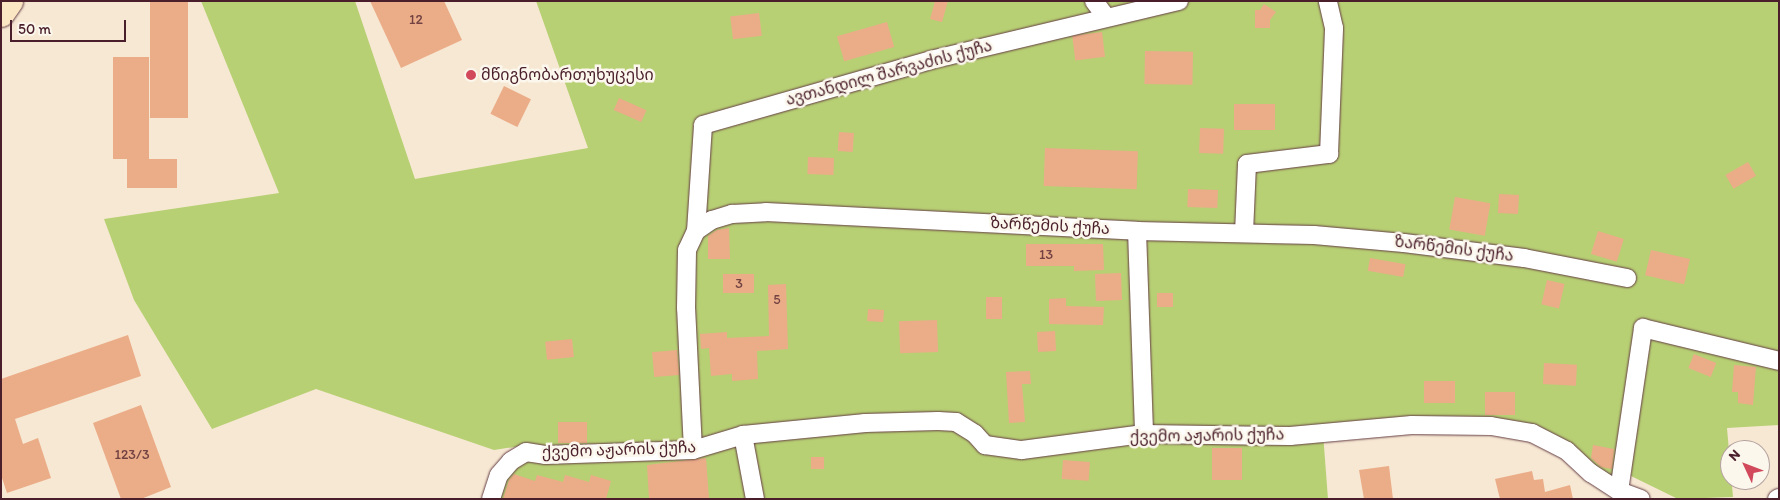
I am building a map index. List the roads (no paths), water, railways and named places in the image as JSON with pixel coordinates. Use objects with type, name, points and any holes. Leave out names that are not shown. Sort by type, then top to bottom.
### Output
[{"type":"main road","points":[[1,14],[10,1]]},
{"type":"street","points":[[1094,1],[1106,17]]},
{"type":"street","name":"ავთანდილ შარვაძის ქუჩა","points":[[696,231],[703,125],[931,60],[1179,1]]},
{"type":"street","points":[[1244,233],[1247,164],[1329,154],[1334,28],[1328,1]]},
{"type":"street","name":"ზარწემის ქუჩა","points":[[696,231],[712,220],[732,214],[766,212],[1136,231],[1244,233],[1404,243],[1524,258],[1627,278]]},
{"type":"street","points":[[693,450],[686,308],[687,250],[696,231]]},
{"type":"street","points":[[1136,231],[1144,434]]},
{"type":"street","points":[[1619,491],[1643,328],[1779,361]]},
{"type":"street","name":"ქვემო აჟარის ქუჩა","points":[[491,499],[499,475],[511,461],[526,452],[545,455],[693,450],[742,435],[865,423],[938,421],[956,422],[975,434],[984,445],[1022,450],[1144,434],[1290,436],[1412,426],[1491,426],[1532,433],[1566,451],[1591,473],[1619,491],[1641,499]]},
{"type":"street","points":[[742,435],[755,499]]},
{"type":"place","name":"მწიგნობართუხუცესი","points":[[471,75]]}]
